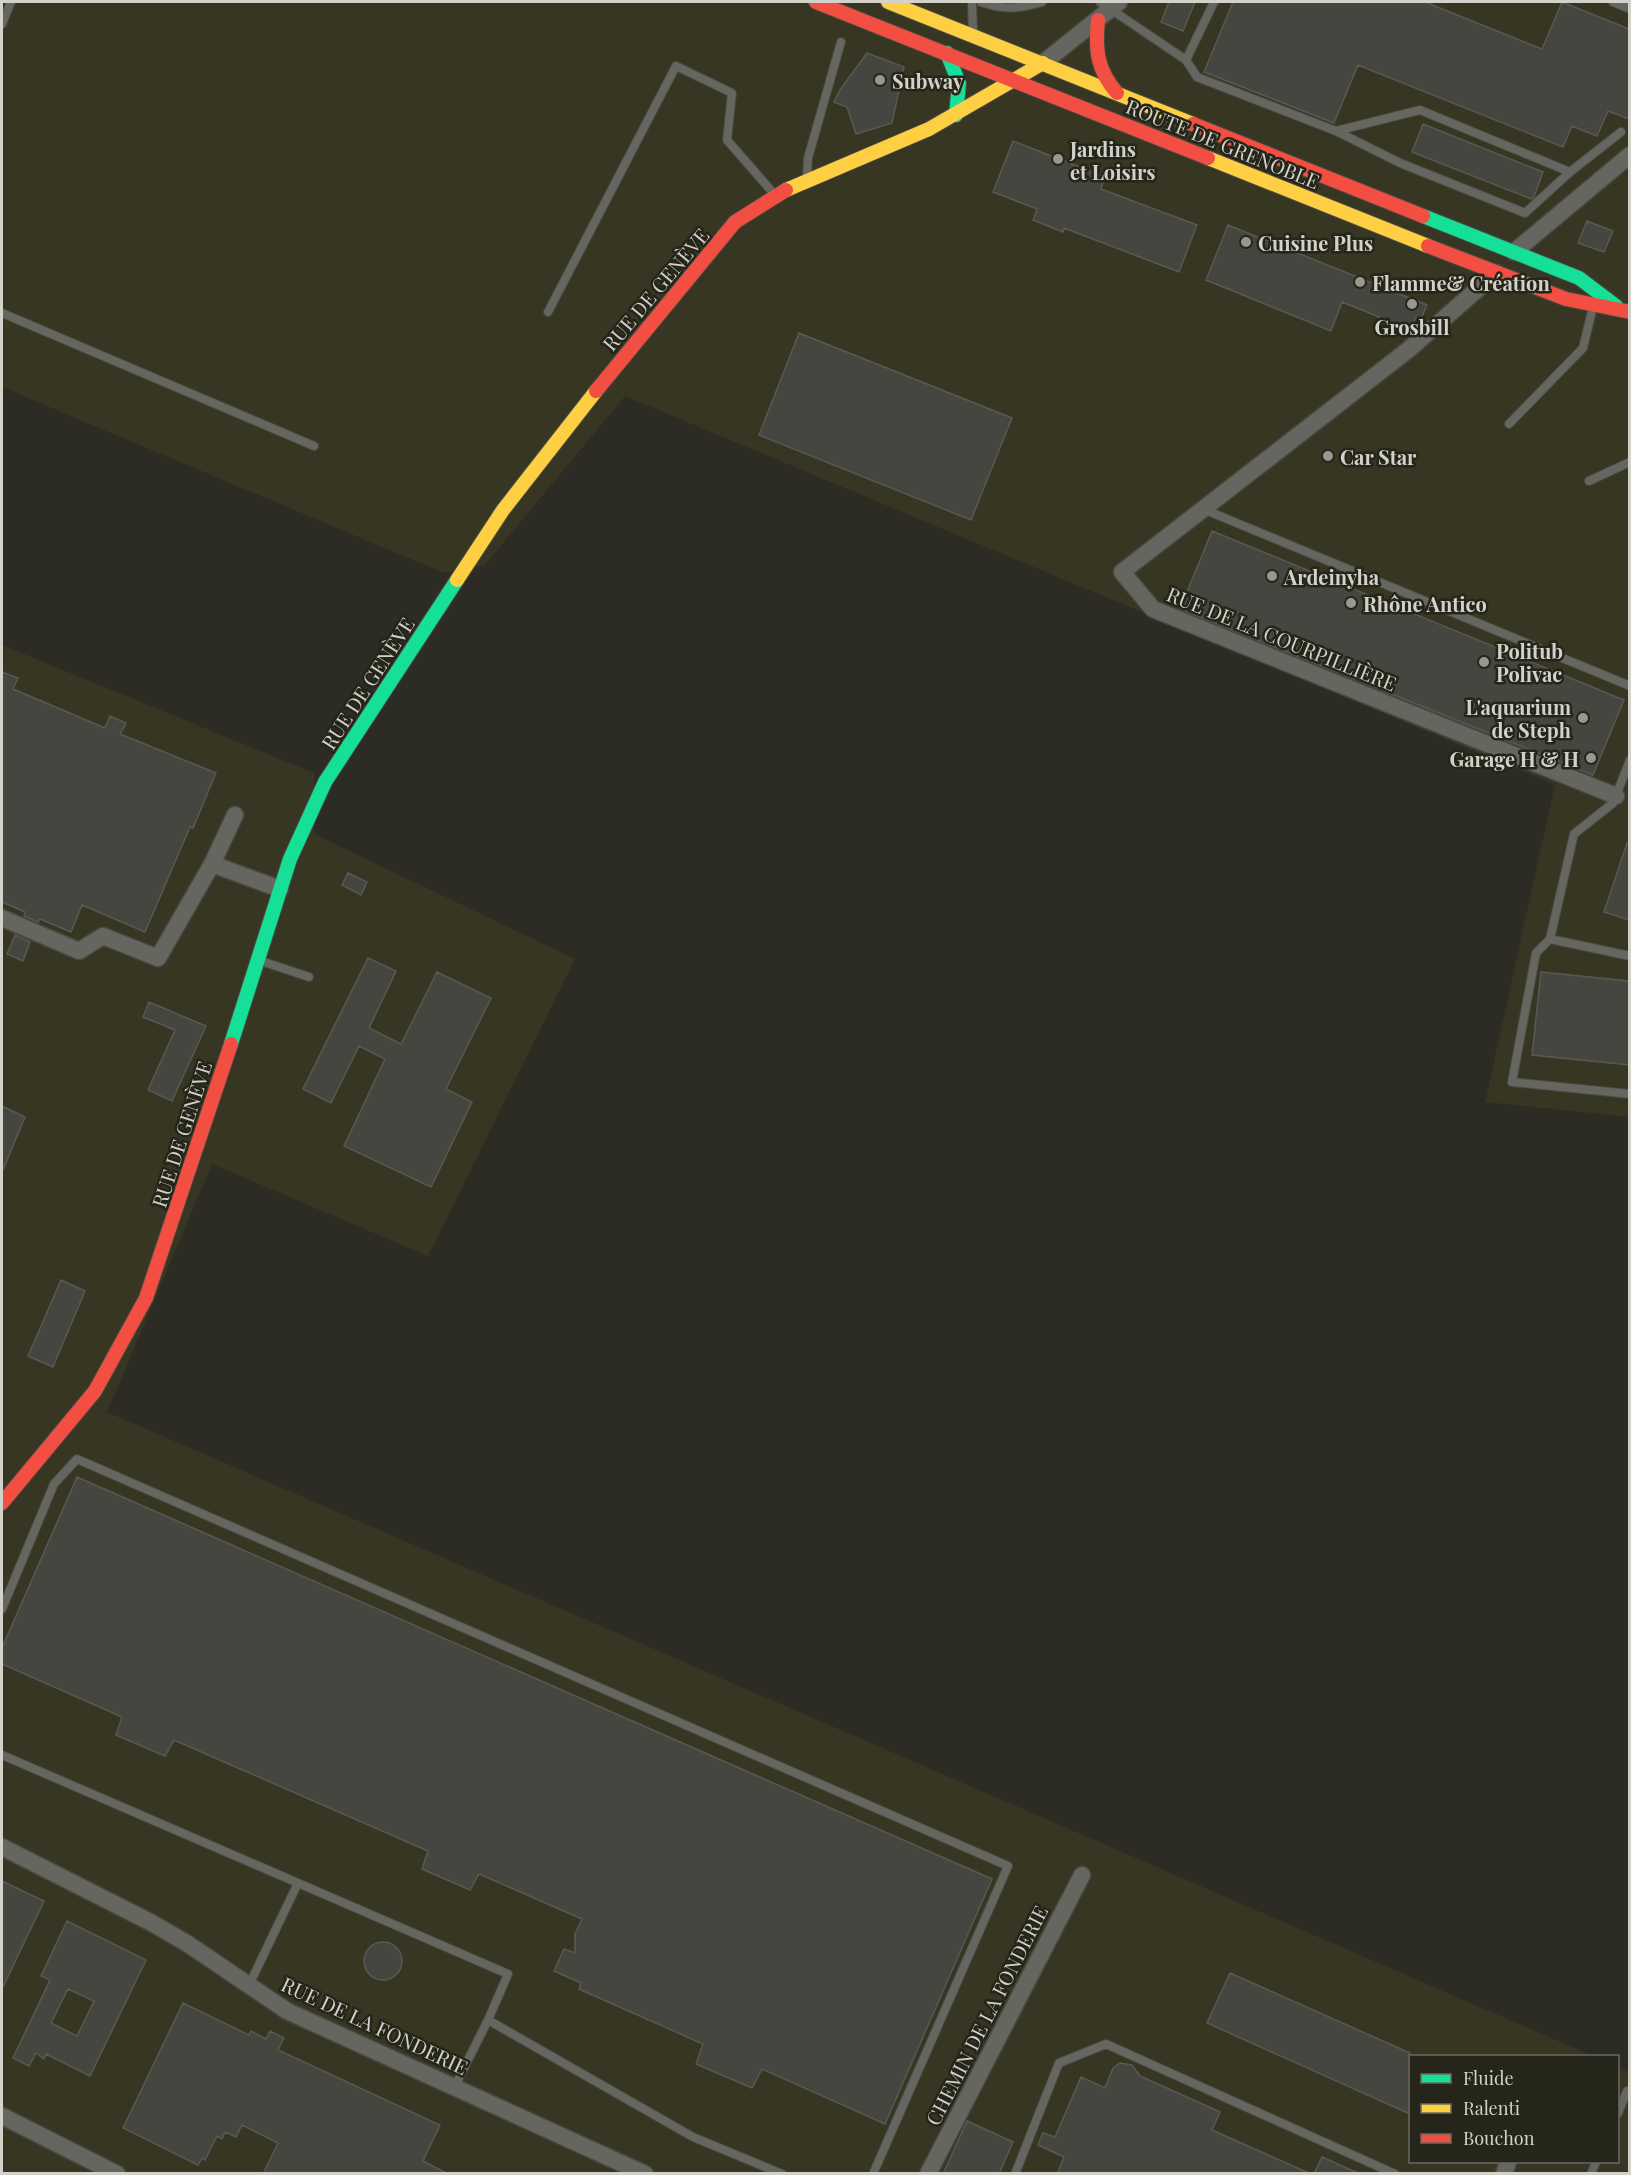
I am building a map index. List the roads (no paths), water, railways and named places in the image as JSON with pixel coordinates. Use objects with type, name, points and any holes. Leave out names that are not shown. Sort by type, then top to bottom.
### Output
[{"type":"main road","name":"ROUTE DE GRENOBLE","points":[[816,2],[1496,273],[1566,299],[1624,310]]},
{"type":"main road","points":[[849,2],[979,51],[1043,63]]},
{"type":"main road","name":"ROUTE DE GRENOBLE","points":[[888,2],[1579,278],[1624,310]]},
{"type":"main road","points":[[1107,8],[1096,59],[1104,80],[1117,93]]},
{"type":"main road","points":[[947,53],[957,68],[960,92],[956,115]]},
{"type":"main road","name":"RUE DE GENÈVE","points":[[2,1503],[95,1391],[146,1298],[209,1113],[290,859],[325,782],[503,510],[652,320],[735,222],[775,196],[807,180],[929,129],[1017,81],[1043,63]]},
{"type":"main road","points":[[1017,81],[1080,93],[1238,154],[1316,172]]},
{"type":"street","points":[[1043,63],[1107,8]]},
{"type":"street","points":[[1514,252],[1629,155]]},
{"type":"street","name":"RUE DE LA COURPILLIÈRE","points":[[1496,273],[1408,350],[1122,572],[1153,609],[1616,796]]},
{"type":"street","points":[[2,918],[80,951],[103,936],[158,958],[212,864],[235,815]]},
{"type":"street","points":[[212,864],[280,889]]},
{"type":"street","name":"RUE DE LA FONDERIE","points":[[2,1847],[152,1923],[287,2011],[645,2174]]},
{"type":"street","name":"CHEMIN DE LA FONDERIE","points":[[928,2174],[1082,1875]]},
{"type":"street","points":[[2,2116],[117,2174]]},
{"type":"lane","points":[[2,24],[10,2]]},
{"type":"lane","points":[[972,2],[973,35]]},
{"type":"lane","points":[[981,2],[1001,9],[1021,9],[1042,2]]},
{"type":"lane","points":[[1186,60],[1214,2]]},
{"type":"lane","points":[[1612,2],[1629,9]]},
{"type":"lane","points":[[1107,8],[1127,19],[1186,60],[1197,77],[1336,131],[1400,163],[1525,213],[1570,172],[1622,132]]},
{"type":"lane","points":[[807,180],[808,158],[841,42]]},
{"type":"lane","points":[[548,312],[676,66],[732,93],[727,140],[775,196]]},
{"type":"lane","points":[[1336,131],[1420,110],[1570,172]]},
{"type":"lane","points":[[1509,424],[1583,348],[1594,304]]},
{"type":"lane","points":[[2,313],[314,446]]},
{"type":"lane","points":[[1589,481],[1629,462]]},
{"type":"lane","points":[[1202,509],[1629,687]]},
{"type":"lane","points":[[1629,760],[1613,803],[1574,834],[1550,939],[1536,953],[1512,1082],[1629,1094]]},
{"type":"lane","points":[[1550,939],[1629,956]]},
{"type":"lane","points":[[257,960],[309,977]]},
{"type":"lane","points":[[2,1609],[54,1484],[77,1459],[1008,1866],[873,2174]]},
{"type":"lane","points":[[2,1755],[508,1974],[455,2086]]},
{"type":"lane","points":[[249,1985],[298,1883]]},
{"type":"lane","points":[[488,2020],[693,2137],[782,2174]]},
{"type":"lane","points":[[1015,2174],[1059,2063],[1106,2044],[1395,2174]]},
{"type":"lane","points":[[1619,2109],[1629,2091]]},
{"type":"place","name":"Subway","points":[[880,80]]},
{"type":"place","name":"Jardins et Loisirs","points":[[1058,159]]},
{"type":"place","name":"Cuisine Plus","points":[[1246,242]]},
{"type":"place","name":"Flamme& Création","points":[[1360,282]]},
{"type":"place","name":"Grosbill","points":[[1412,304]]},
{"type":"place","name":"Car Star","points":[[1328,456]]},
{"type":"place","name":"Ardeinyha","points":[[1272,576]]},
{"type":"place","name":"Rhône Antico","points":[[1351,603]]},
{"type":"place","name":"Politub Polivac","points":[[1484,662]]},
{"type":"place","name":"L'aquarium de Steph","points":[[1583,718]]},
{"type":"place","name":"Garage H & H","points":[[1591,758]]}]
